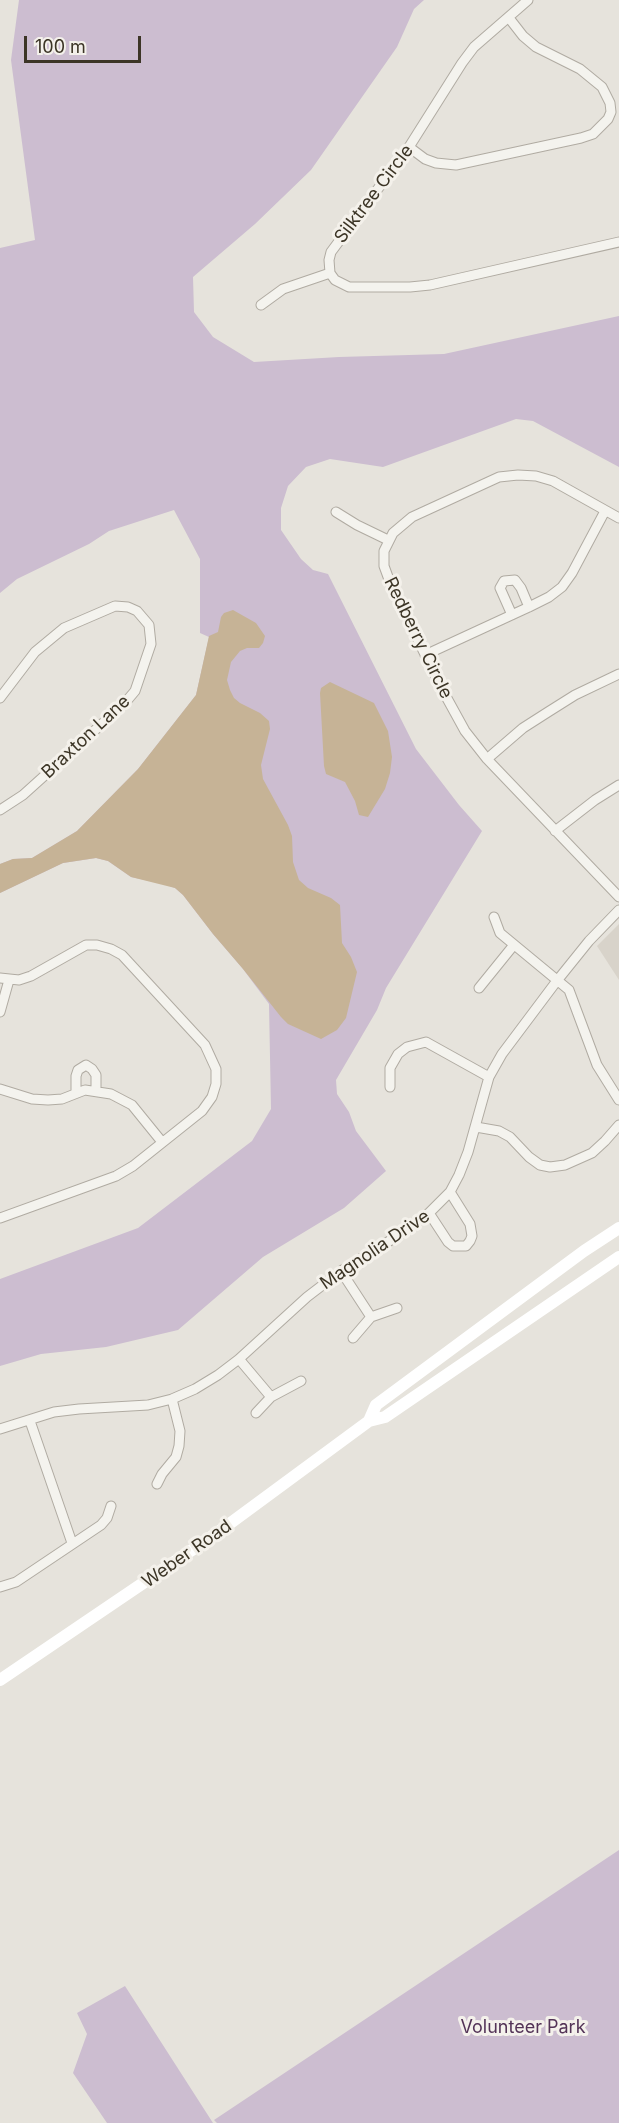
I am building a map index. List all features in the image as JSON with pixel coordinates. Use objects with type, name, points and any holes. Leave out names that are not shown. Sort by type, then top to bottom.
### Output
[{"type":"main road","name":"Weber Road","points":[[369,1421],[376,1404],[584,1251],[619,1228]]},
{"type":"main road","name":"Weber Road","points":[[0,1680],[217,1533],[369,1421],[386,1417],[619,1257]]},
{"type":"main road","points":[[0,1670],[22,1665]]},
{"type":"street","name":"Silktree Circle","points":[[330,273],[331,252],[410,147],[462,63],[474,47],[528,0]]},
{"type":"street","points":[[410,147],[425,159],[436,163],[456,165],[581,138],[593,134],[615,113],[602,87],[580,69],[536,47],[508,18]]},
{"type":"street","points":[[261,305],[283,289],[330,273],[335,280],[350,287],[410,287],[437,284],[619,242]]},
{"type":"street","points":[[336,512],[388,540],[412,517],[499,477],[518,475],[536,476],[554,481],[619,518]]},
{"type":"street","points":[[425,655],[529,607],[549,597],[562,587],[572,573],[605,511]]},
{"type":"street","name":"Redberry Circle","points":[[388,540],[384,551],[384,566],[391,585],[465,730],[487,759],[619,897]]},
{"type":"street","points":[[512,615],[500,588],[504,581],[515,580],[529,607]]},
{"type":"street","name":"Braxton Lane","points":[[0,698],[35,652],[64,628],[115,606],[128,607],[137,611],[149,625],[152,644],[135,691],[124,704],[22,795],[0,810]]},
{"type":"street","points":[[487,759],[523,728],[575,695],[619,674]]},
{"type":"street","points":[[555,831],[619,785]]},
{"type":"street","name":"Magnolia Drive","points":[[0,1430],[54,1412],[148,1405],[172,1399],[218,1375],[239,1359],[307,1297],[341,1271],[429,1214],[450,1192],[459,1175],[476,1127],[489,1077],[516,1034],[556,982],[589,941],[619,910]]},
{"type":"street","points":[[494,917],[500,933],[513,946],[569,990],[597,1065],[619,1100]]},
{"type":"street","points":[[0,1012],[4,979],[18,980],[31,976],[86,945],[97,945],[122,955],[205,1045],[216,1069],[216,1084],[212,1097],[202,1111],[116,1176],[0,1218]]},
{"type":"street","points":[[479,988],[513,946]]},
{"type":"street","points":[[390,1087],[390,1068],[398,1054],[407,1047],[426,1042],[489,1077]]},
{"type":"street","points":[[76,1093],[78,1070],[86,1065],[96,1075],[96,1090]]},
{"type":"street","points":[[0,1089],[32,1099],[48,1100],[62,1099],[85,1090],[111,1094],[132,1105],[162,1142]]},
{"type":"street","points":[[476,1127],[499,1131],[510,1137],[540,1165],[550,1167],[565,1165],[592,1153],[619,1125]]},
{"type":"street","points":[[429,1214],[448,1242],[453,1246],[466,1246],[472,1236],[471,1229],[450,1192]]},
{"type":"street","points":[[341,1271],[371,1317]]},
{"type":"street","points":[[353,1338],[371,1317],[397,1308]]},
{"type":"street","points":[[239,1359],[271,1397]]},
{"type":"street","points":[[256,1413],[271,1397],[301,1381]]},
{"type":"street","points":[[157,1484],[176,1457],[179,1446],[180,1431],[172,1399]]},
{"type":"street","points":[[30,1421],[72,1543]]},
{"type":"street","points":[[0,1587],[16,1582],[101,1525],[107,1518],[111,1506]]},
{"type":"shaded area","points":[[233,610],[256,623],[265,636],[259,648],[247,648],[240,651],[231,662],[227,680],[230,690],[240,703],[260,713],[269,721],[270,729],[261,765],[263,779],[292,836],[293,862],[299,880],[308,888],[331,898],[340,905],[342,943],[357,972],[346,1018],[337,1030],[321,1039],[288,1024],[281,1017],[175,888],[131,877],[108,861],[96,858],[63,863],[0,893],[0,864],[13,859],[32,858],[77,831],[138,769],[196,695],[209,636],[218,632],[224,613]]},
{"type":"shaded area","points":[[330,682],[374,703],[388,731],[392,757],[390,773],[385,789],[368,817],[359,815],[345,782],[326,774],[320,693],[321,688]]},
{"type":"shaded area","points":[[619,924],[619,980],[597,946]]},
{"type":"green space","points":[[19,0],[424,0],[414,9],[397,47],[311,170],[255,224],[193,277],[194,312],[213,337],[254,362],[444,354],[619,316],[619,467],[533,421],[516,419],[383,467],[330,459],[306,467],[288,486],[281,508],[281,530],[301,559],[313,570],[328,574],[416,749],[482,831],[386,988],[377,1010],[336,1080],[337,1094],[349,1112],[356,1131],[386,1171],[344,1208],[263,1257],[178,1330],[106,1347],[41,1354],[0,1366],[0,1279],[138,1228],[252,1141],[271,1109],[269,1004],[243,969],[175,888],[131,877],[108,861],[96,858],[63,863],[0,893],[0,864],[13,859],[32,858],[77,831],[138,769],[196,695],[209,637],[200,633],[200,559],[174,510],[109,531],[89,544],[17,579],[0,593],[0,248],[35,240],[11,60]]},
{"type":"green space","name":"Volunteer Park","points":[[619,1850],[619,2123],[217,2123],[214,2120]]},
{"type":"green space","points":[[125,1986],[213,2123],[107,2123],[73,2073],[87,2034],[77,2013]]}]
